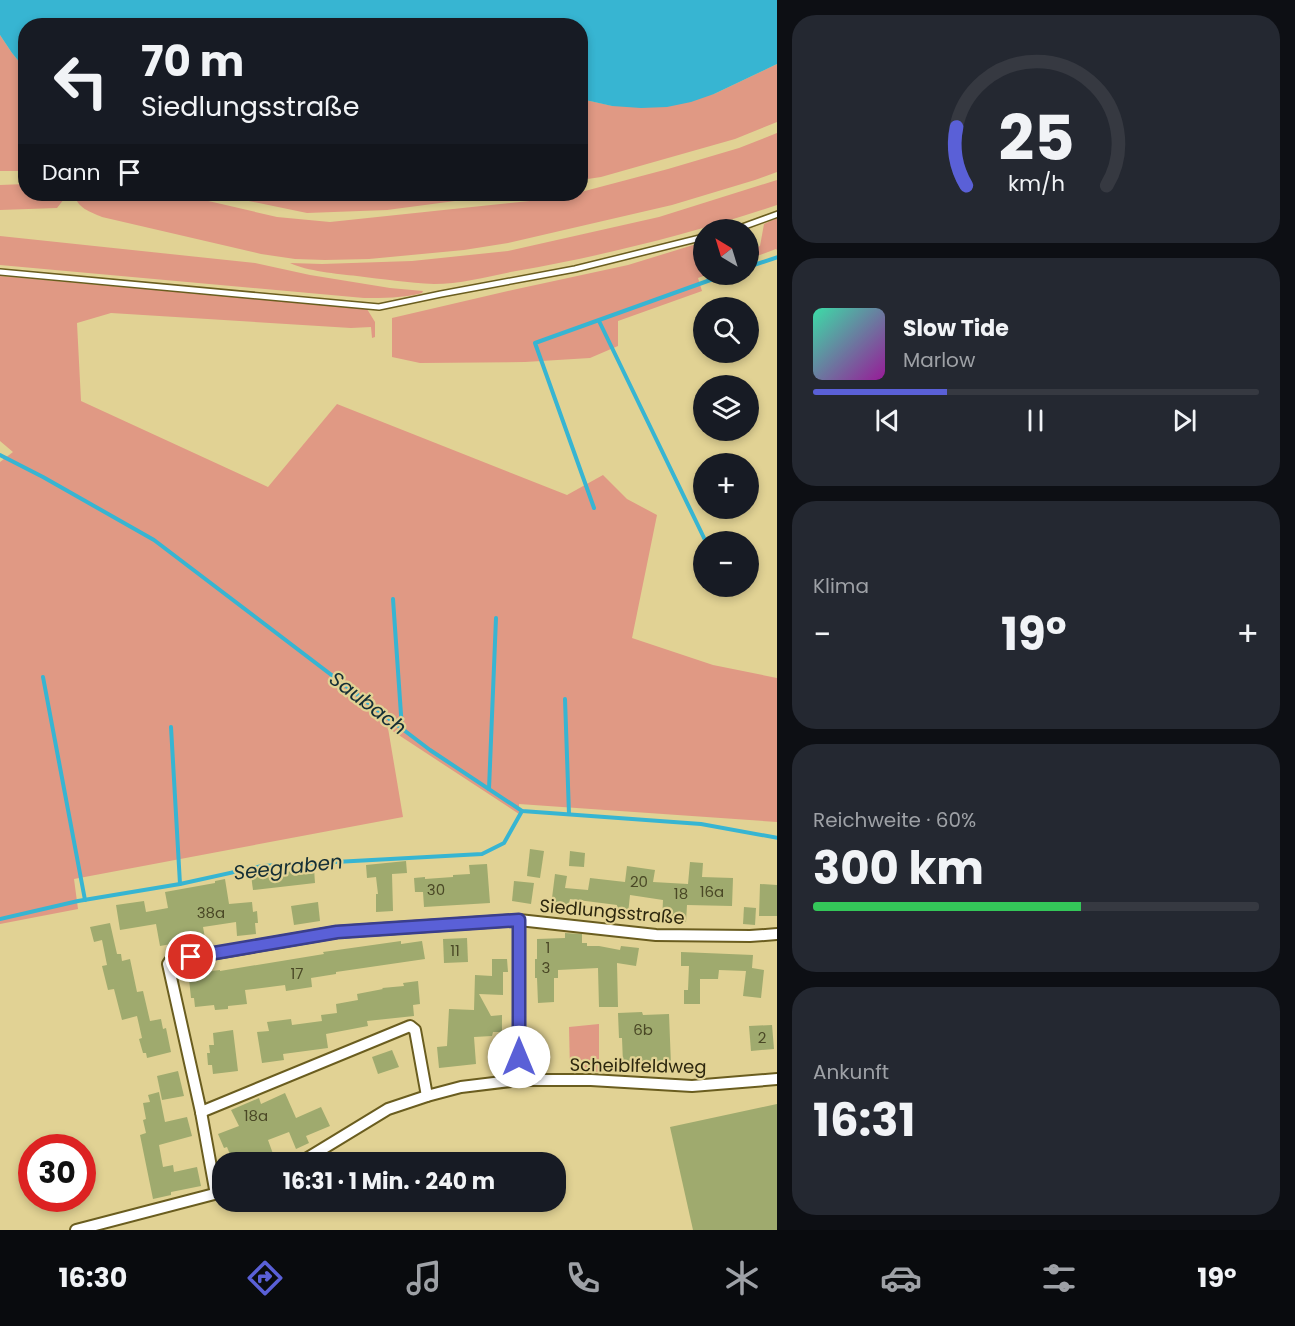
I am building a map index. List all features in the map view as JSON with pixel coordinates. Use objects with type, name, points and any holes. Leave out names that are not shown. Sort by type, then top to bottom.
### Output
[{"type":"street","name":"Siedlungsstraße","points":[[212,1173],[201,1112],[168,964],[170,961],[337,932],[519,920],[656,935],[777,934]]},
{"type":"street","points":[[519,920],[519,1080]]},
{"type":"street","points":[[201,1112],[410,1026],[415,1030],[427,1096]]},
{"type":"street","name":"Scheiblfeldweg","points":[[317,1152],[388,1109],[461,1087],[519,1080],[591,1080],[692,1086],[777,1079]]},
{"type":"street","points":[[76,1230],[212,1194]]},
{"type":"lane","points":[[759,221],[777,214]]},
{"type":"lane","points":[[0,272],[379,307],[575,269],[693,240]]},
{"type":"shaded area","points":[[0,35],[18,60],[18,171],[0,171]]},
{"type":"shaded area","points":[[777,64],[777,122],[735,139],[588,179],[588,101],[613,106],[714,94]]},
{"type":"shaded area","points":[[777,133],[777,172],[672,205],[508,243],[464,250],[369,259],[295,259],[261,254],[102,217],[81,206],[77,201],[208,201],[277,217],[330,222],[530,201],[588,201],[588,190],[739,148]]},
{"type":"shaded area","points":[[777,180],[777,205],[732,219],[693,219],[693,230],[615,251],[465,281],[444,284],[405,282],[322,272],[290,263],[412,261],[508,251],[659,217]]},
{"type":"shaded area","points":[[18,184],[18,201],[62,201],[57,208],[0,210],[0,185]]},
{"type":"shaded area","points":[[249,201],[455,201],[387,210],[307,213]]},
{"type":"shaded area","points":[[777,218],[777,250],[759,255],[759,246],[764,224]]},
{"type":"shaded area","points":[[0,236],[255,263],[310,275],[423,291],[400,297],[364,298],[0,265]]},
{"type":"shaded area","points":[[693,245],[693,285],[700,285],[702,291],[618,321],[618,346],[590,358],[525,362],[420,363],[392,357],[392,318],[628,265]]},
{"type":"shaded area","points":[[0,276],[367,309],[375,322],[375,337],[372,338],[371,327],[351,328],[111,313],[77,323],[81,401],[268,487],[337,404],[567,495],[603,475],[627,499],[657,515],[632,638],[713,665],[777,678],[777,822],[519,804],[519,814],[388,728],[403,817],[74,879],[78,909],[0,924],[0,462],[13,452],[0,441]]},
{"type":"shaded area","points":[[599,1024],[599,1072],[570,1070],[569,1027]]},
{"type":"water","points":[[0,0],[777,0],[777,64],[714,94],[667,107],[612,106],[588,101],[588,18],[18,18],[18,60],[0,35]]},
{"type":"building","points":[[530,849],[544,851],[540,878],[527,876]]},
{"type":"building","points":[[570,851],[585,853],[584,867],[569,866]]},
{"type":"building","points":[[406,861],[407,873],[392,874],[393,911],[376,912],[376,894],[378,894],[376,877],[367,878],[366,865]]},
{"type":"building","points":[[690,862],[703,863],[702,877],[733,878],[732,906],[687,905],[686,922],[662,921],[663,900],[630,895],[628,914],[616,913],[617,905],[570,899],[568,908],[551,906],[555,874],[567,876],[565,888],[588,890],[590,878],[625,882],[627,866],[655,870],[653,882],[688,884]]},
{"type":"building","points":[[487,864],[490,903],[424,907],[423,892],[415,892],[414,878],[470,874],[469,865]]},
{"type":"building","points":[[314,869],[315,883],[253,890],[251,875]]},
{"type":"building","points":[[225,879],[229,904],[252,902],[253,912],[257,911],[256,934],[237,936],[236,922],[203,927],[205,938],[160,946],[156,924],[120,930],[116,905],[144,901],[146,912],[168,908],[165,892]]},
{"type":"building","points":[[514,881],[534,883],[531,904],[512,901]]},
{"type":"building","points":[[760,884],[777,885],[777,916],[759,916]]},
{"type":"building","points":[[318,902],[320,921],[294,925],[291,906]]},
{"type":"building","points":[[744,907],[756,908],[755,925],[743,924]]},
{"type":"building","points":[[110,923],[117,954],[121,954],[122,961],[130,959],[137,992],[143,991],[150,1021],[161,1019],[163,1029],[166,1028],[171,1052],[147,1058],[139,1039],[142,1038],[137,1016],[122,1020],[114,989],[108,990],[102,966],[107,965],[102,940],[94,942],[90,927]]},
{"type":"building","points":[[565,933],[582,934],[582,943],[587,943],[587,946],[620,950],[621,946],[639,948],[636,966],[617,963],[618,1007],[599,1007],[598,968],[558,970],[558,978],[554,978],[554,1002],[538,1003],[537,978],[535,978],[537,939],[565,938]]},
{"type":"building","points":[[467,938],[468,962],[444,963],[443,939]]},
{"type":"building","points":[[401,941],[401,944],[422,941],[425,959],[336,972],[336,974],[311,978],[312,987],[286,991],[285,985],[245,990],[247,1004],[228,1006],[228,1009],[215,1010],[214,1005],[195,1007],[194,998],[191,998],[188,970],[220,971],[324,954],[323,952]]},
{"type":"building","points":[[681,952],[753,955],[752,968],[764,970],[761,998],[743,996],[746,971],[719,970],[718,979],[700,979],[700,1004],[684,1004],[684,990],[688,990],[689,966],[681,966]]},
{"type":"building","points":[[492,959],[507,959],[508,972],[503,972],[503,995],[479,994],[491,1016],[502,1015],[502,1032],[493,1032],[492,1036],[474,1037],[476,1064],[439,1068],[437,1047],[447,1046],[449,1009],[474,1010],[475,975],[492,976]]},
{"type":"building","points":[[418,981],[420,1004],[413,1005],[414,1016],[367,1021],[368,1026],[326,1034],[328,1048],[283,1054],[284,1060],[262,1063],[257,1032],[269,1031],[267,1022],[291,1019],[292,1025],[322,1021],[321,1015],[337,1013],[336,1004],[358,1000],[357,994],[404,986],[403,983]]},
{"type":"building","points":[[642,1012],[643,1015],[669,1014],[671,1065],[659,1066],[659,1062],[623,1063],[618,1013]]},
{"type":"building","points":[[772,1025],[774,1049],[751,1051],[749,1026]]},
{"type":"building","points":[[233,1030],[238,1071],[213,1074],[212,1065],[208,1065],[207,1053],[210,1053],[209,1045],[214,1045],[213,1033]]},
{"type":"building","points":[[392,1050],[399,1067],[378,1074],[372,1057]]},
{"type":"building","points":[[178,1071],[184,1096],[162,1100],[157,1076]]},
{"type":"building","points":[[159,1092],[165,1122],[187,1117],[192,1136],[159,1145],[163,1167],[173,1165],[174,1172],[197,1167],[201,1186],[171,1192],[171,1195],[153,1199],[140,1135],[146,1133],[143,1103],[150,1102],[148,1095]]},
{"type":"building","points":[[285,1093],[296,1118],[321,1107],[330,1126],[306,1136],[309,1143],[296,1149],[289,1132],[268,1140],[272,1152],[229,1152],[227,1147],[224,1148],[218,1134],[239,1126],[231,1110],[259,1098],[261,1104]]},
{"type":"building","points":[[777,1104],[777,1230],[693,1230],[670,1127]]},
{"type":"waterway","points":[[759,263],[777,257]]},
{"type":"waterway","points":[[594,508],[535,343],[696,285]]},
{"type":"waterway","points":[[599,321],[701,531]]},
{"type":"waterway","name":"Saubach","points":[[0,455],[154,540],[430,750],[522,811],[701,824],[777,838]]},
{"type":"waterway","points":[[393,599],[402,729]]},
{"type":"waterway","points":[[489,789],[496,618]]},
{"type":"waterway","points":[[43,677],[85,900]]},
{"type":"waterway","points":[[565,699],[569,814]]},
{"type":"waterway","points":[[171,727],[180,884]]},
{"type":"waterway","name":"Seegraben","points":[[0,919],[78,901],[180,884],[262,866],[482,854],[504,843],[522,811]]},
{"type":"route","points":[[191,957],[337,932],[519,920],[519,1057]]}]
